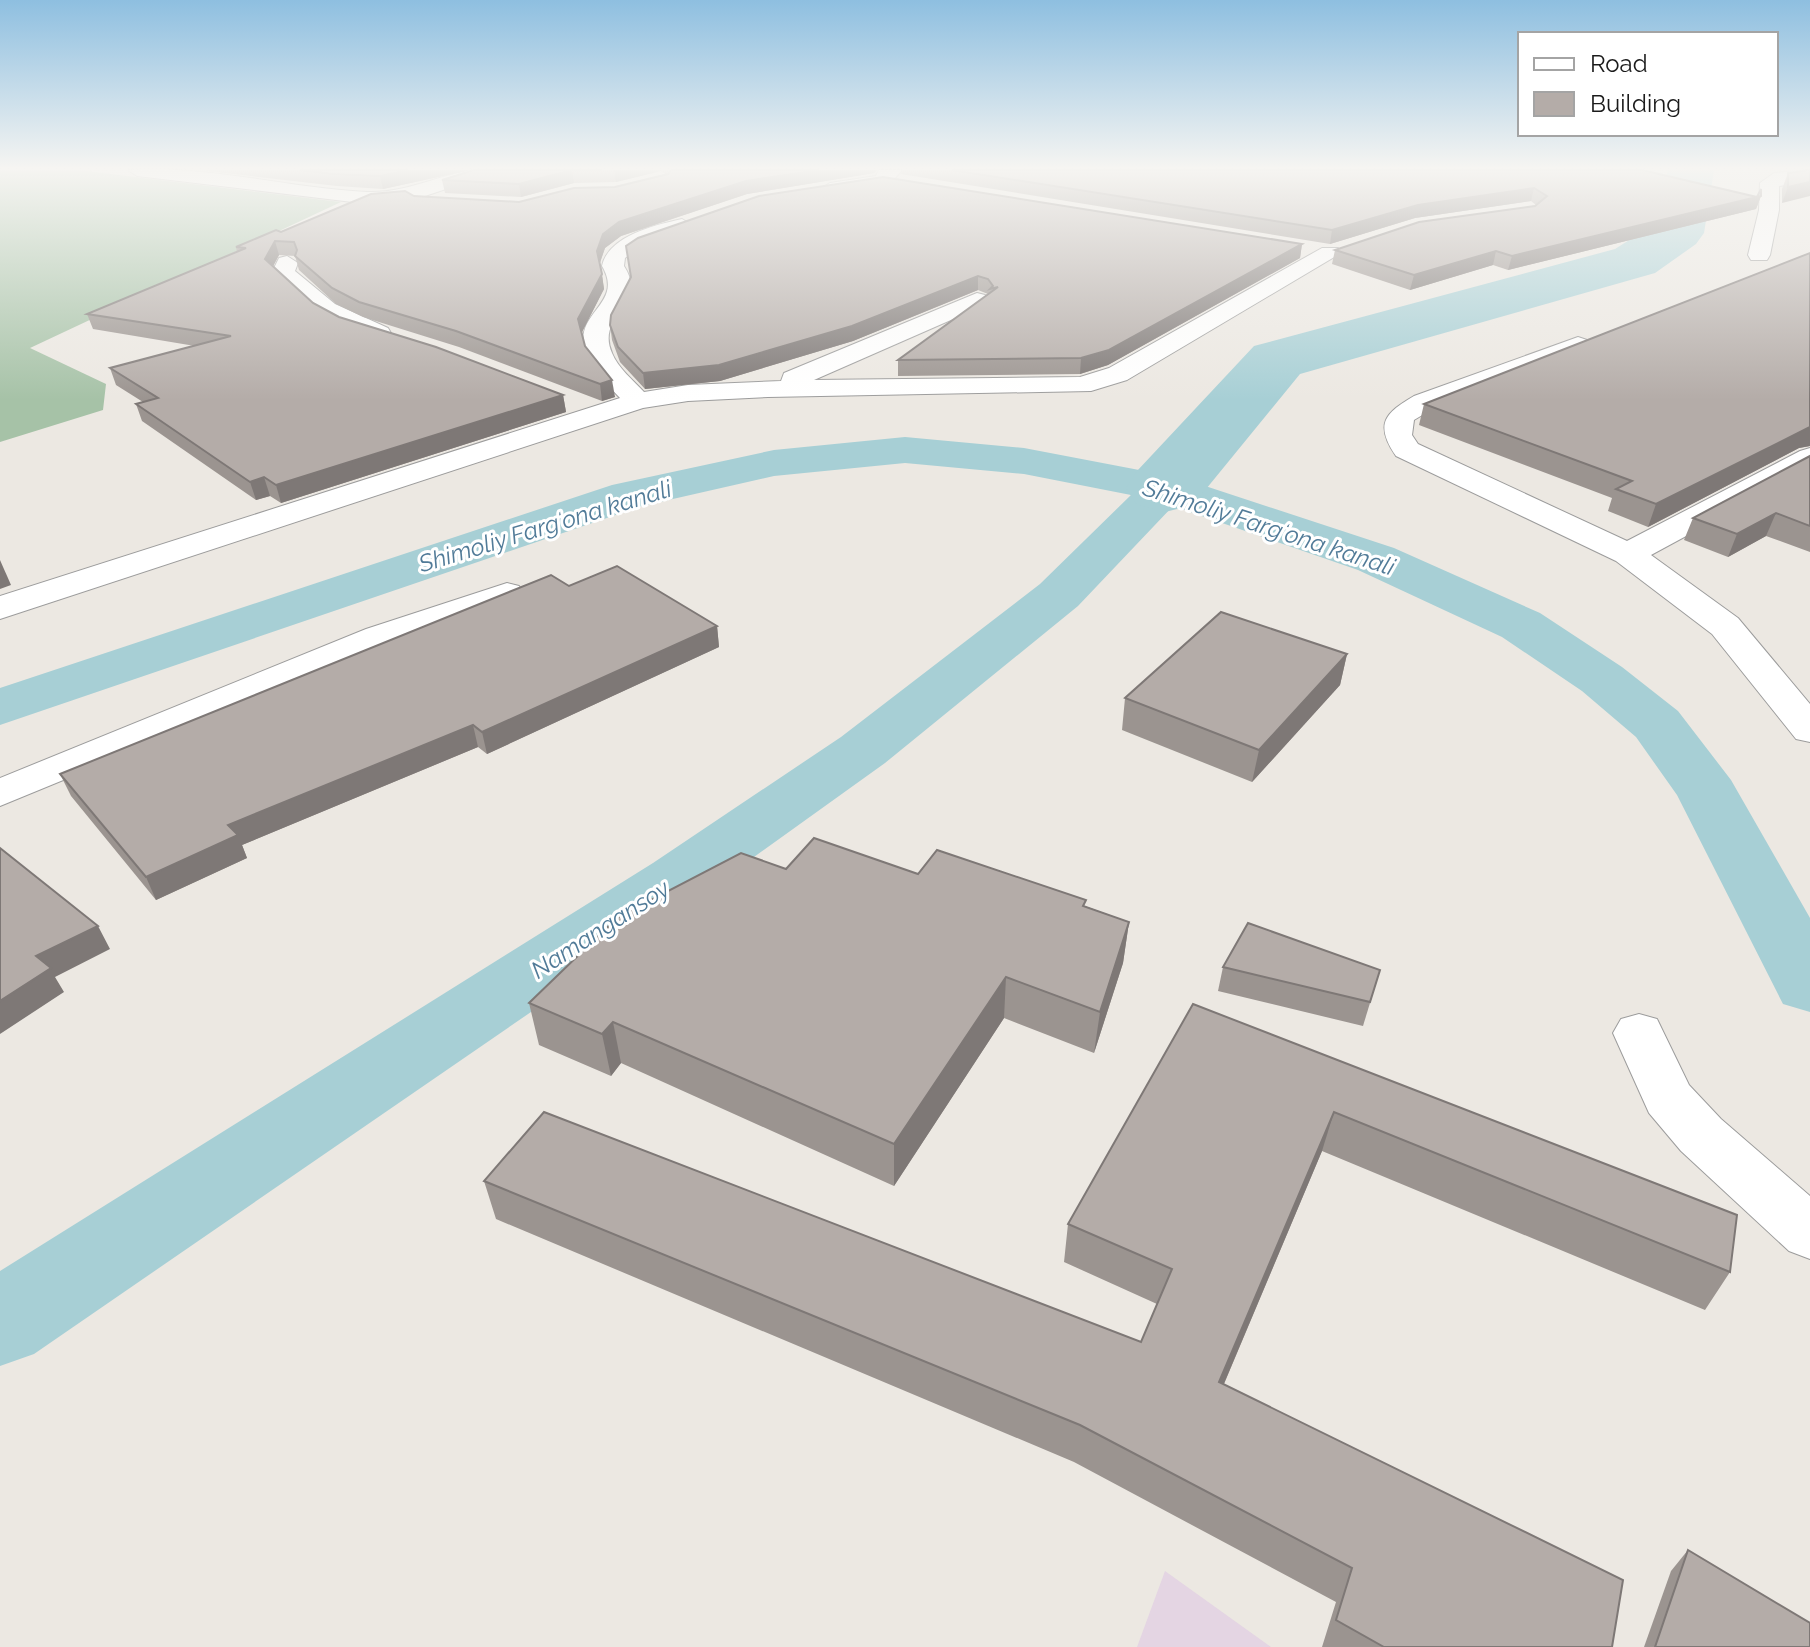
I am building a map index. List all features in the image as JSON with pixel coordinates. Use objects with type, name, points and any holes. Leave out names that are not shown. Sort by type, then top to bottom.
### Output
[{"type":"street","points":[[626,247],[615,255],[613,266],[622,276],[622,290],[599,322],[595,342],[605,365],[638,401]]},
{"type":"street","points":[[1760,268],[1763,247]]},
{"type":"street","points":[[0,608],[638,401],[688,393],[768,389],[1082,385],[1118,374],[1341,251],[1291,248]]},
{"type":"street","points":[[287,263],[283,272],[326,311],[353,325],[396,338]]},
{"type":"street","points":[[768,389],[977,300]]},
{"type":"street","points":[[1606,334],[1424,402],[1400,416],[1398,435],[1406,450],[1628,554],[1725,626],[1810,730]]},
{"type":"street","points":[[558,397],[599,412]]},
{"type":"street","points":[[1628,554],[1810,457]]},
{"type":"street","points":[[0,793],[379,637],[507,593]]},
{"type":"street","points":[[1639,1033],[1668,1098],[1701,1135],[1810,1233]]},
{"type":"shaded area","points":[[1165,1571],[1271,1647],[1137,1647]]},
{"type":"green space","points":[[0,247],[245,247],[30,348],[106,384],[103,410],[0,442]]},
{"type":"building","points":[[236,247],[272,247],[265,259],[313,303],[339,317],[436,347],[563,395],[276,485],[264,477],[250,482],[136,404],[158,398],[110,368],[231,336],[87,314],[246,248]]},
{"type":"building","points":[[296,247],[598,247],[602,274],[578,319],[585,346],[612,380],[600,384],[456,331],[359,302],[332,288],[295,256]]},
{"type":"building","points":[[626,247],[1297,247],[1109,350],[1081,358],[898,360],[998,287],[990,289],[993,286],[988,279],[978,276],[852,326],[719,365],[643,373],[618,347],[610,325],[611,315],[631,277]]},
{"type":"building","points":[[1344,247],[1550,247],[1512,256],[1496,251],[1414,275],[1335,250]]},
{"type":"building","points":[[1810,253],[1810,427],[1656,504],[1616,489],[1632,481],[1424,404]]},
{"type":"building","points":[[1810,456],[1810,526],[1776,513],[1737,534],[1693,518]]},
{"type":"building","points":[[617,566],[717,626],[482,732],[473,725],[228,825],[238,835],[146,877],[60,774],[551,575],[569,586]]},
{"type":"building","points":[[1221,612],[1347,654],[1259,750],[1125,698]]},
{"type":"building","points":[[814,838],[918,874],[937,850],[1086,900],[1083,906],[1129,922],[1100,1012],[1006,977],[894,1144],[613,1022],[602,1034],[529,1003],[618,917],[741,853],[786,869]]},
{"type":"building","points":[[0,848],[98,926],[36,956],[51,968],[0,1001]]},
{"type":"building","points":[[1248,923],[1380,970],[1370,1002],[1223,967]]},
{"type":"building","points":[[1193,1004],[1737,1215],[1730,1272],[1334,1112],[1219,1382],[1623,1580],[1612,1647],[1384,1647],[1336,1620],[1352,1568],[1080,1425],[484,1181],[544,1112],[1141,1342],[1172,1269],[1068,1224]]},
{"type":"building","points":[[1688,1550],[1810,1623],[1810,1647],[1655,1647]]},
{"type":"waterway","points":[[1165,488],[1277,360],[1635,261],[1656,247]]},
{"type":"waterway","name":"Shimoliy Fargʻona kanali","points":[[0,707],[629,495],[774,463],[905,450],[1024,461],[1165,488]]},
{"type":"waterway","name":"Namangansoy","points":[[0,1323],[677,879],[863,750],[1059,595],[1165,488]]},
{"type":"waterway","name":"Shimoliy Fargʻona kanali","points":[[1165,488],[1376,559],[1521,625],[1602,679],[1657,724],[1708,794],[1810,985]]}]
